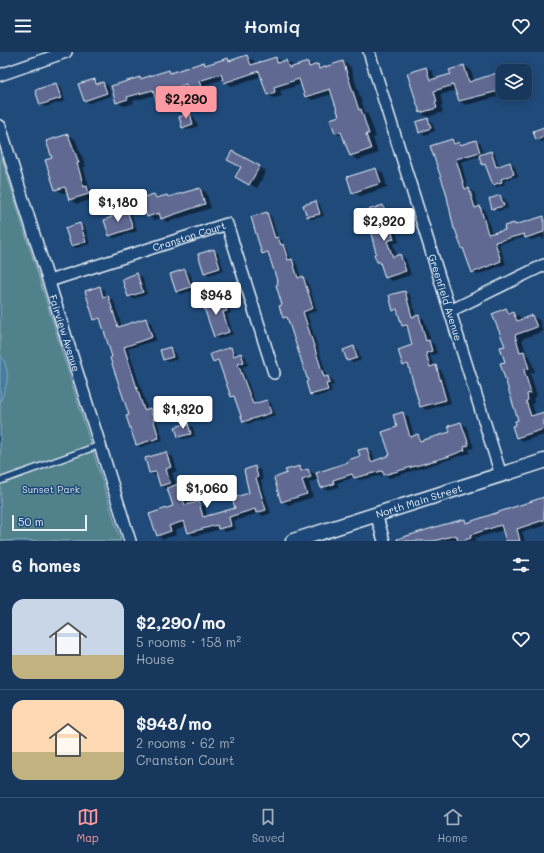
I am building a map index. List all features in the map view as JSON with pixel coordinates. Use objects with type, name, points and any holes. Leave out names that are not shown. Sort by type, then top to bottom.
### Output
[{"type":"street","points":[[0,75],[66,52]]},
{"type":"street","name":"Greenfield Avenue","points":[[369,52],[501,474]]},
{"type":"street","name":"Fairview Avenue","points":[[0,126],[130,541]]},
{"type":"street","name":"Cranston Court","points":[[49,281],[227,224],[274,373]]},
{"type":"street","points":[[450,311],[544,265]]},
{"type":"street","name":"North Main Street","points":[[293,541],[544,461]]},
{"type":"street","points":[[376,514],[384,541]]},
{"type":"lane","points":[[0,481],[100,445]]},
{"type":"green space","name":"Sunset Park","points":[[0,152],[121,541],[0,541]]},
{"type":"water","points":[[0,354],[6,366],[7,378],[0,402]]},
{"type":"building","points":[[247,55],[251,65],[276,57],[277,63],[286,60],[289,68],[308,62],[309,67],[318,64],[319,69],[343,61],[359,110],[361,109],[369,134],[366,134],[371,149],[350,156],[341,132],[335,133],[330,119],[339,116],[330,89],[305,97],[299,79],[274,87],[275,92],[267,95],[259,71],[224,83],[221,74],[199,81],[201,86],[187,90],[186,84],[170,90],[173,99],[157,104],[153,90],[127,97],[128,99],[116,103],[111,86],[169,70],[170,73],[204,62],[205,65],[228,58],[229,61]]},
{"type":"building","points":[[464,65],[469,82],[496,73],[496,92],[459,101],[453,85],[434,91],[437,108],[420,113],[407,73],[426,67],[430,80],[451,74],[449,70]]},
{"type":"building","points":[[95,79],[96,84],[103,82],[107,93],[84,101],[78,84]]},
{"type":"building","points":[[56,83],[61,98],[40,105],[35,90]]},
{"type":"building","points":[[190,113],[193,124],[182,128],[179,117]]},
{"type":"building","points":[[428,118],[431,128],[419,133],[416,122]]},
{"type":"building","points":[[544,127],[544,137],[536,140],[533,131]]},
{"type":"building","points":[[68,134],[79,163],[77,163],[84,187],[87,186],[89,194],[69,200],[65,187],[55,190],[45,160],[52,158],[46,141]]},
{"type":"building","points":[[452,139],[454,144],[459,142],[460,145],[476,140],[480,152],[456,159],[465,189],[469,188],[475,208],[480,206],[488,234],[505,230],[504,226],[514,223],[515,225],[544,216],[544,232],[525,238],[524,234],[495,242],[501,261],[472,273],[454,229],[446,192],[430,146]]},
{"type":"building","points":[[232,151],[260,166],[249,185],[235,177],[241,167],[227,160]]},
{"type":"building","points":[[491,151],[496,167],[510,162],[514,174],[501,179],[502,182],[493,185],[485,164],[482,165],[479,155]]},
{"type":"building","points":[[376,168],[381,183],[352,193],[347,177]]},
{"type":"building","points":[[200,188],[205,204],[161,219],[159,213],[147,217],[141,198],[154,194],[156,198],[167,195],[168,197]]},
{"type":"building","points":[[500,195],[504,206],[492,209],[489,199]]},
{"type":"building","points":[[316,201],[320,214],[307,217],[303,205]]},
{"type":"building","points":[[383,205],[394,239],[387,241],[393,257],[400,254],[406,271],[385,278],[380,262],[377,262],[374,254],[376,253],[365,211]]},
{"type":"building","points":[[127,210],[133,228],[109,236],[104,220],[112,217],[111,215]]},
{"type":"building","points":[[267,212],[275,238],[278,237],[281,245],[283,244],[288,260],[292,259],[298,278],[303,276],[313,308],[303,312],[324,377],[328,376],[330,383],[326,384],[328,390],[310,395],[306,382],[308,381],[287,317],[283,318],[279,306],[282,305],[276,285],[278,284],[268,252],[262,254],[251,217]]},
{"type":"building","points":[[80,223],[86,242],[71,246],[65,228]]},
{"type":"building","points":[[214,249],[220,268],[204,273],[198,254]]},
{"type":"building","points":[[185,269],[191,287],[176,292],[170,274]]},
{"type":"building","points":[[137,273],[143,292],[128,297],[122,279]]},
{"type":"building","points":[[100,286],[103,297],[108,295],[118,327],[146,318],[152,337],[124,347],[144,410],[150,408],[159,438],[136,445],[126,416],[129,415],[110,358],[112,357],[100,318],[94,320],[85,291]]},
{"type":"building","points":[[405,291],[412,317],[419,315],[426,341],[429,340],[432,351],[426,353],[430,367],[436,365],[446,400],[420,407],[408,364],[403,366],[398,350],[412,345],[407,325],[402,326],[397,309],[393,311],[389,295]]},
{"type":"building","points":[[222,296],[227,311],[223,312],[229,332],[214,337],[202,302]]},
{"type":"building","points":[[506,308],[509,314],[513,312],[517,321],[532,315],[537,327],[515,335],[520,352],[524,351],[529,369],[524,370],[531,393],[527,394],[528,400],[526,401],[531,416],[544,412],[544,429],[516,438],[512,426],[516,425],[515,421],[518,420],[500,363],[505,362],[500,347],[505,346],[492,314]]},
{"type":"building","points":[[354,346],[357,358],[347,361],[343,350]]},
{"type":"building","points":[[170,347],[173,357],[163,360],[160,350]]},
{"type":"building","points":[[231,347],[234,356],[241,353],[244,362],[238,364],[253,404],[267,400],[271,413],[243,422],[234,396],[231,397],[218,360],[213,362],[210,354]]},
{"type":"building","points":[[403,412],[410,437],[418,434],[420,441],[450,432],[448,426],[461,422],[469,445],[464,447],[465,450],[447,457],[384,475],[382,471],[354,478],[352,474],[333,480],[334,484],[321,488],[316,473],[348,462],[348,460],[360,456],[358,450],[367,448],[371,462],[390,455],[382,432],[397,427],[393,415]]},
{"type":"building","points":[[188,423],[191,434],[178,437],[175,427]]},
{"type":"building","points":[[166,452],[171,467],[166,469],[170,483],[160,486],[156,472],[149,473],[145,458]]},
{"type":"building","points":[[255,466],[258,477],[256,478],[266,510],[256,513],[255,509],[229,517],[231,526],[218,529],[217,525],[188,533],[184,521],[169,526],[171,531],[157,536],[149,514],[173,506],[167,488],[178,484],[185,505],[199,502],[203,517],[235,508],[232,498],[249,493],[244,470]]},
{"type":"building","points":[[300,466],[301,471],[308,469],[311,477],[302,480],[307,494],[281,502],[274,478],[287,473],[285,470]]},
{"type":"building","points":[[544,497],[544,520],[517,529],[520,541],[506,541],[501,525],[470,535],[471,538],[462,541],[458,541],[456,535],[434,541],[397,541],[397,539],[465,519],[466,523]]}]
